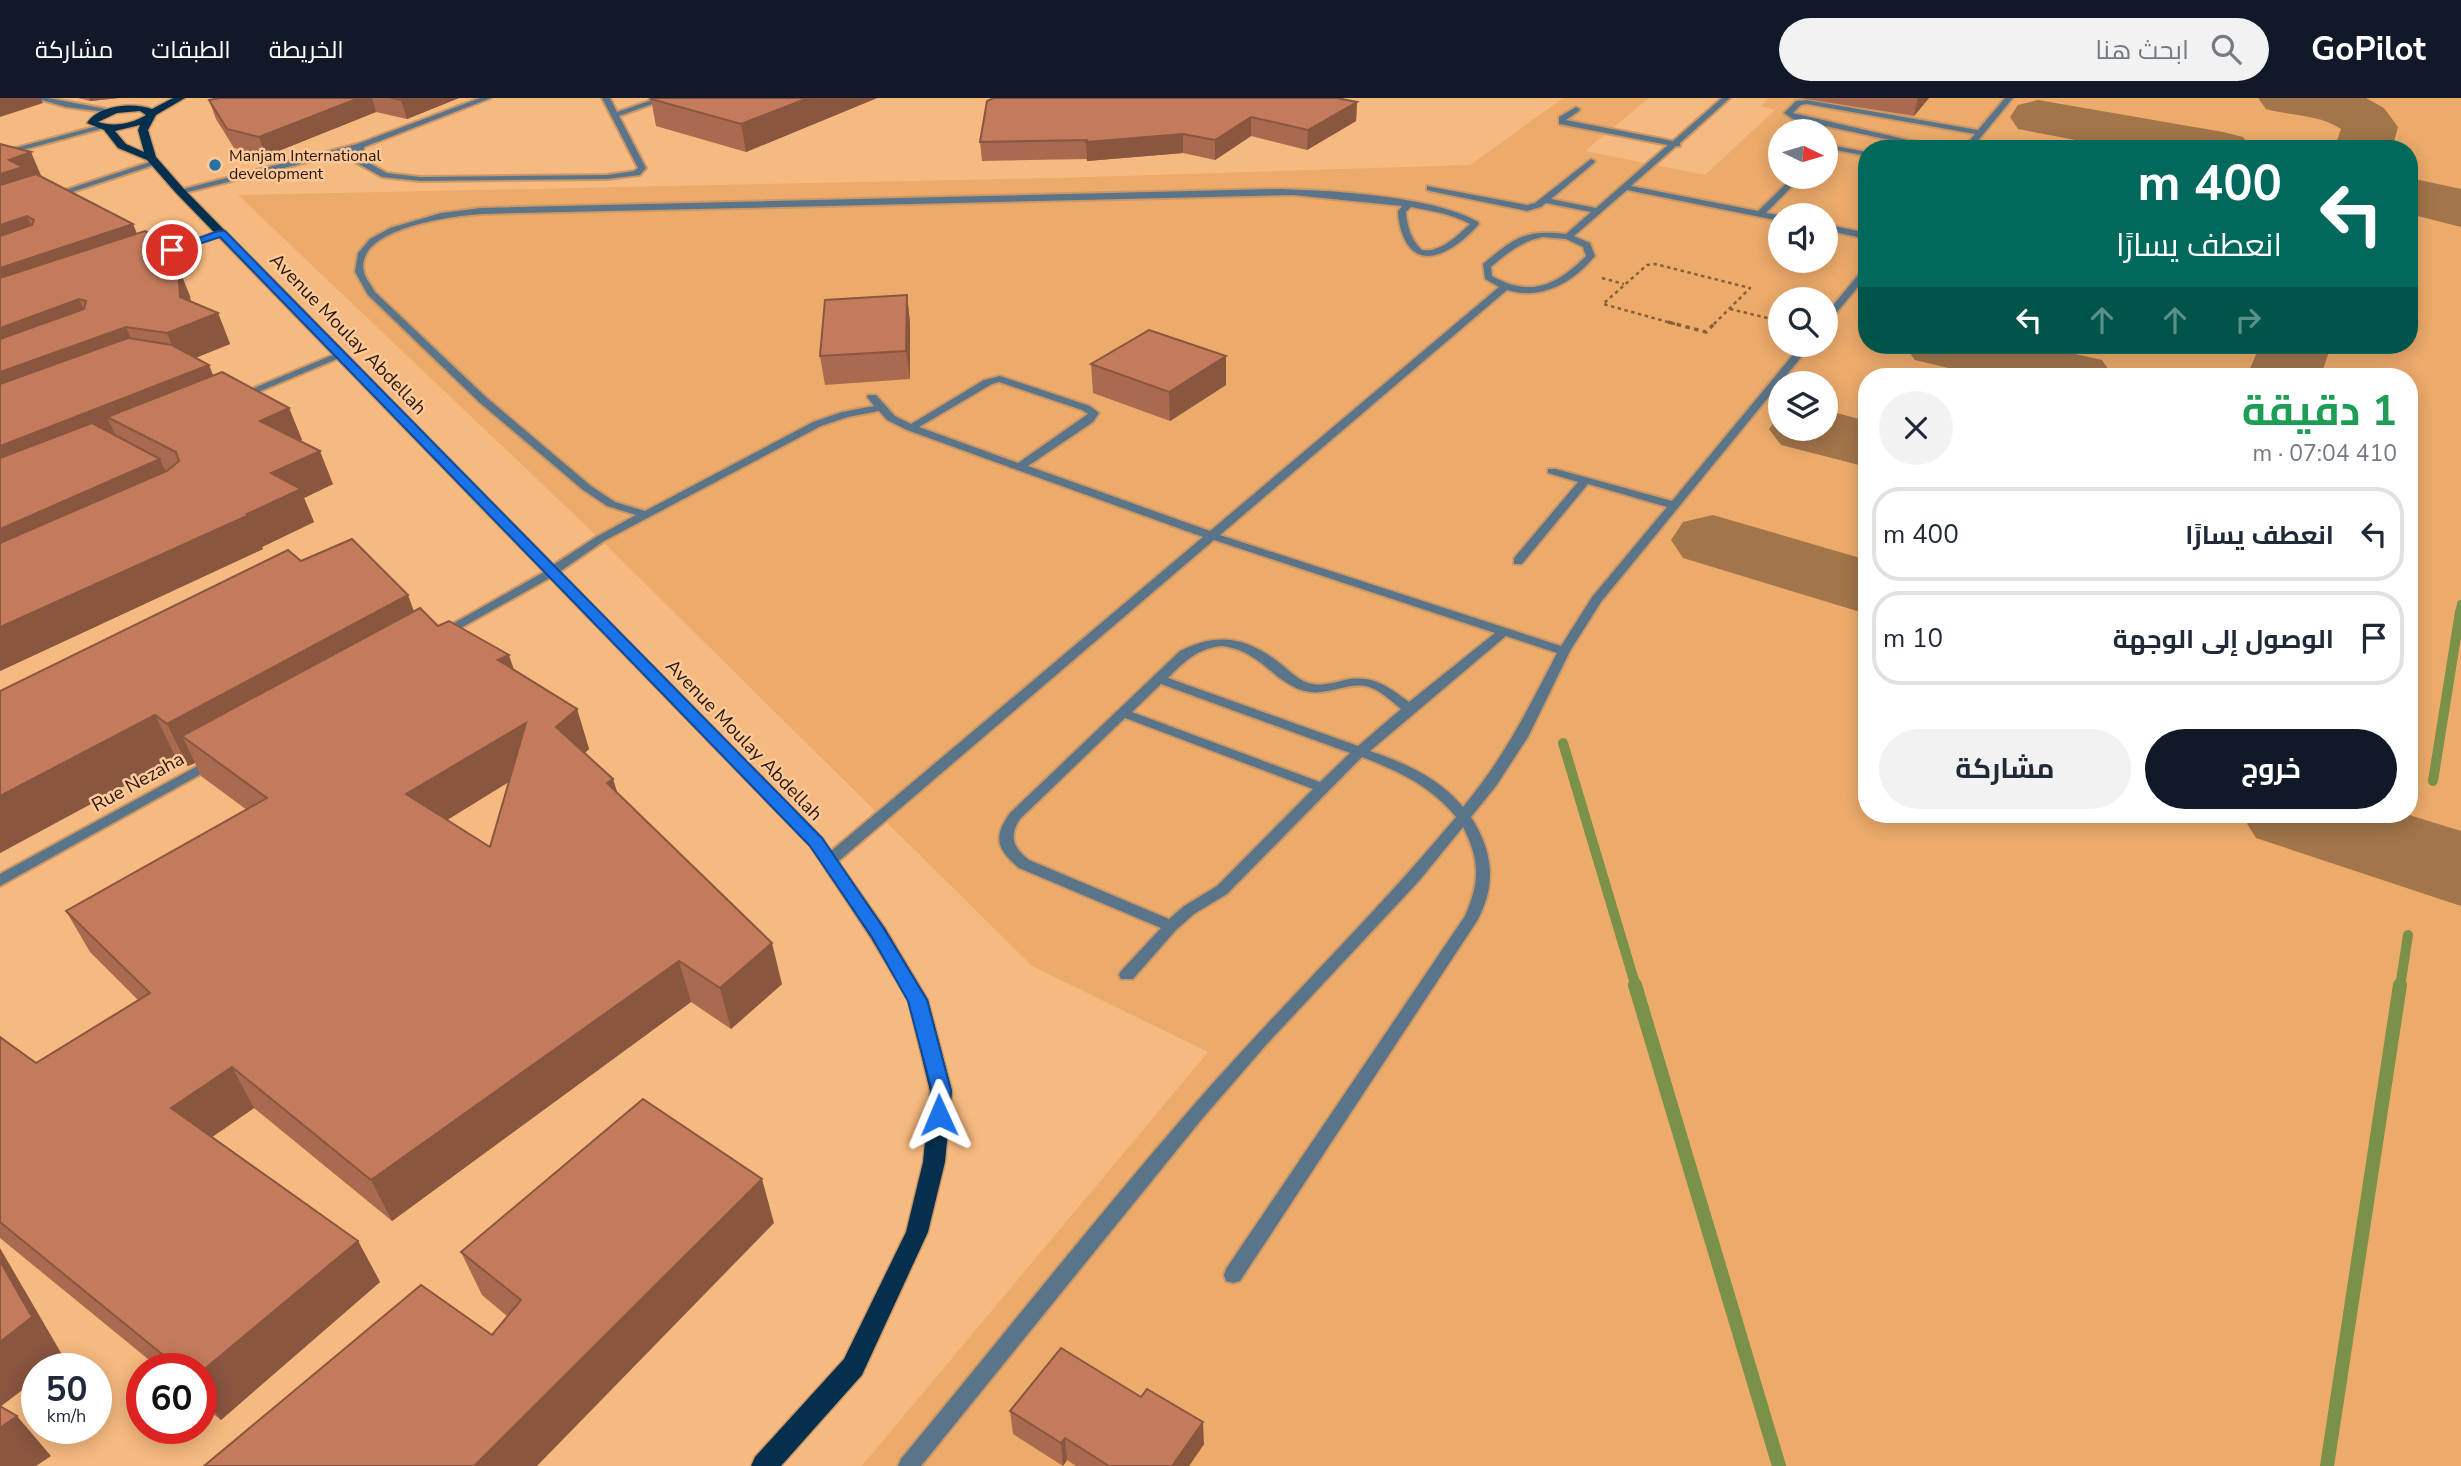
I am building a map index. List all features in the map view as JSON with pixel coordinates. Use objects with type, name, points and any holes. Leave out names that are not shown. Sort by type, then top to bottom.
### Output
[{"type":"main road","points":[[94,118],[151,98]]},
{"type":"main road","points":[[105,127],[134,124],[180,98]]},
{"type":"main road","points":[[114,110],[141,108],[150,116]]},
{"type":"main road","points":[[150,116],[143,130],[153,161]]},
{"type":"main road","name":"Avenue Moulay Abdellah","points":[[94,118],[94,124],[105,127],[122,146],[153,161],[339,356],[816,842],[878,933],[918,1000],[941,1091],[934,1162],[917,1232],[853,1367],[764,1466]]},
{"type":"street","points":[[39,98],[94,118]]},
{"type":"street","points":[[180,191],[360,146],[487,98]]},
{"type":"street","points":[[360,146],[358,160],[367,167],[385,175],[420,179],[607,177],[638,173],[642,167],[606,98]]},
{"type":"street","points":[[616,115],[665,98]]},
{"type":"street","points":[[1568,237],[1677,144],[1726,98]]},
{"type":"street","points":[[1974,140],[2009,98]]},
{"type":"street","points":[[1903,140],[1788,113],[1799,103],[1807,102],[1980,133]]},
{"type":"street","points":[[66,106],[114,110]]},
{"type":"street","points":[[1576,109],[1562,118],[1562,122],[1677,144]]},
{"type":"street","points":[[0,153],[94,118]]},
{"type":"street","points":[[0,153],[105,127]]},
{"type":"street","points":[[1887,140],[1890,137]]},
{"type":"street","points":[[1838,148],[1858,152]]},
{"type":"street","points":[[39,200],[153,161]]},
{"type":"street","points":[[1430,188],[1520,208],[1533,207],[1591,161]]},
{"type":"street","points":[[1626,187],[1768,216]]},
{"type":"street","points":[[1760,214],[1785,189]]},
{"type":"street","points":[[647,515],[611,504],[587,488],[483,400],[371,293],[360,278],[359,270],[367,247],[386,233],[415,221],[481,211],[1295,191],[1353,195],[1408,205],[1470,218],[1475,224],[1444,250],[1431,253],[1416,251],[1409,244],[1401,217],[1402,211],[1408,205]]},
{"type":"street","points":[[1544,200],[1598,211]]},
{"type":"street","points":[[1838,230],[1858,234]]},
{"type":"street","points":[[143,259],[222,233]]},
{"type":"street","points":[[1531,236],[1568,237],[1587,245],[1591,256],[1559,285],[1534,290],[1505,287],[1488,278],[1486,267],[1516,243],[1531,236]]},
{"type":"street","points":[[1838,305],[1858,281]]},
{"type":"street","points":[[829,861],[1505,287]]},
{"type":"street","points":[[223,402],[339,356]]},
{"type":"street","points":[[908,1466],[1196,1114],[1269,1031],[1414,877],[1491,783],[1521,737],[1564,651],[1596,600],[1796,357]]},
{"type":"street","points":[[911,428],[988,382],[1000,379],[1094,413],[1089,420],[1019,467]]},
{"type":"street","points":[[872,397],[879,408],[891,418],[911,428],[1212,536],[1564,651]]},
{"type":"street","points":[[431,639],[551,572],[600,539],[817,424],[846,414],[879,408]]},
{"type":"street","points":[[1552,471],[1674,505]]},
{"type":"street","points":[[1518,561],[1586,481]]},
{"type":"street","points":[[1127,975],[1171,926],[1189,910],[1222,890],[1320,788],[1409,709],[1504,631]]},
{"type":"street","points":[[1171,926],[1024,864],[1011,854],[1004,842],[1006,828],[1015,816],[1194,649],[1228,643],[1260,652],[1299,684],[1322,690],[1354,682],[1373,684],[1409,709]]},
{"type":"street","points":[[1159,679],[1419,776],[1444,794],[1463,817],[1478,840],[1484,866],[1483,892],[1472,917],[1233,1275]]},
{"type":"street","points":[[1124,713],[1320,788]]},
{"type":"street","name":"Rue Nezaha","points":[[0,881],[228,753]]},
{"type":"path","points":[[1652,264],[1750,288],[1730,309],[1708,331],[1703,332],[1603,305],[1647,265],[1652,264]]},
{"type":"path","points":[[1730,309],[1768,318]]},
{"type":"shaded area","points":[[1563,98],[1649,98],[1585,151],[1705,175],[1775,110],[1760,106],[1769,98],[2461,98],[2461,1466],[862,1466],[1208,1052],[1032,966],[600,539],[238,195],[1057,178],[1470,165]]},
{"type":"building","points":[[359,98],[259,137],[227,129],[209,100]]},
{"type":"building","points":[[808,98],[741,124],[651,99]]},
{"type":"building","points":[[994,98],[1337,98],[1357,102],[1308,130],[1251,117],[1215,140],[1183,134],[1086,142],[1087,140],[980,142],[987,101]]},
{"type":"building","points":[[0,144],[31,152],[9,160],[23,167],[0,174]]},
{"type":"building","points":[[36,174],[133,224],[0,268],[0,236],[32,225],[34,220],[27,216],[0,225],[0,185]]},
{"type":"building","points":[[145,231],[168,243],[178,266],[180,297],[218,313],[167,333],[126,327],[0,372],[0,339],[84,309],[86,301],[79,299],[0,328],[0,278]]},
{"type":"building","points":[[907,295],[906,351],[820,356],[825,300]]},
{"type":"building","points":[[1149,330],[1226,356],[1169,392],[1091,364]]},
{"type":"building","points":[[128,338],[172,345],[209,365],[0,446],[0,384]]},
{"type":"building","points":[[222,372],[289,408],[260,421],[320,451],[271,473],[301,489],[0,627],[0,543],[167,471],[179,461],[176,452],[107,417]]},
{"type":"building","points":[[92,423],[160,459],[0,529],[0,458]]},
{"type":"building","points":[[352,539],[408,595],[167,724],[155,715],[0,796],[0,691],[288,550],[301,561]]},
{"type":"building","points":[[420,608],[438,626],[449,621],[509,655],[498,660],[577,709],[556,727],[613,779],[607,783],[772,943],[720,988],[679,961],[371,1180],[232,1067],[171,1108],[358,1241],[217,1359],[217,1353],[161,1353],[0,1222],[0,1037],[36,1063],[150,993],[66,911],[267,798],[182,736]],"holes":[[[526,723],[490,847],[406,794]]]},
{"type":"building","points":[[643,1099],[762,1179],[474,1466],[204,1466],[421,1285],[492,1335],[521,1300],[461,1252]]},
{"type":"building","points":[[0,1261],[32,1317],[0,1342]]},
{"type":"building","points":[[1061,1348],[1141,1397],[1147,1389],[1203,1422],[1172,1466],[1109,1466],[1065,1438],[1061,1443],[1010,1411]]},
{"type":"building","points":[[0,1406],[17,1416],[0,1428]]},
{"type":"waterway","points":[[2459,614],[2461,604]]},
{"type":"waterway","points":[[2433,781],[2460,612]]},
{"type":"waterway","points":[[1563,743],[1636,987]]},
{"type":"waterway","points":[[2400,987],[2408,935]]},
{"type":"waterway","points":[[1635,985],[1779,1466]]},
{"type":"waterway","points":[[2327,1466],[2400,985]]},
{"type":"taxiway","points":[[2285,98],[2332,105],[2356,114],[2370,127],[2366,140]]},
{"type":"taxiway","points":[[2038,117],[2171,140]]},
{"type":"taxiway","points":[[2418,198],[2461,208]]},
{"type":"taxiway","points":[[1979,354],[2041,368]]},
{"type":"taxiway","points":[[2287,368],[2292,354]]},
{"type":"taxiway","points":[[1838,437],[1858,442]]},
{"type":"taxiway","points":[[1713,540],[1858,585]]},
{"type":"taxiway","points":[[2320,823],[2461,869]]},
{"type":"place","name":"Manjam International development","points":[[215,165]]},
{"type":"route","points":[[172,250],[222,233],[816,842],[878,933],[918,1000],[941,1091],[939,1115]]}]
